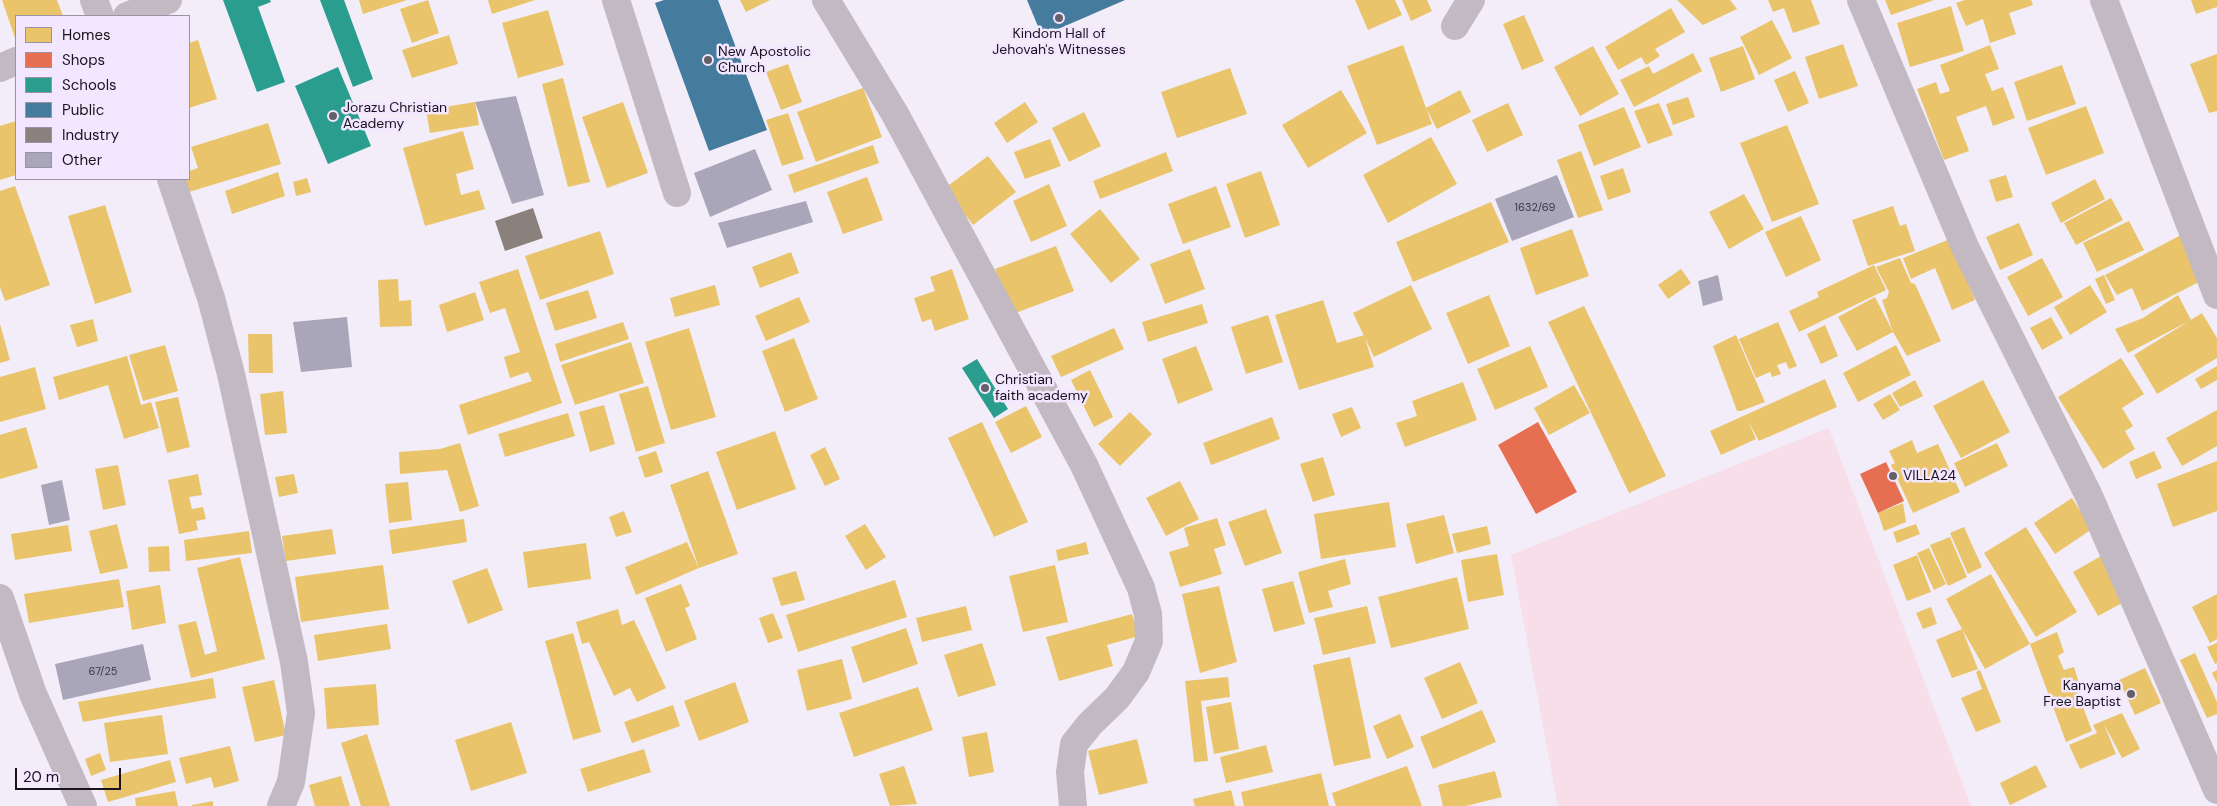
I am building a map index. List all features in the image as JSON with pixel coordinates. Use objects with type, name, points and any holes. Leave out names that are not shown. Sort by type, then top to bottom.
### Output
[{"type":"street","points":[[94,0],[100,15]]},
{"type":"street","points":[[130,15],[168,0]]},
{"type":"street","points":[[616,0],[677,193]]},
{"type":"street","points":[[826,0],[895,114],[1079,457],[1141,588],[1148,614],[1149,641],[1136,672],[1116,698],[1090,724],[1074,744],[1070,772],[1073,806]]},
{"type":"street","points":[[1455,26],[1471,0]]},
{"type":"street","points":[[1861,0],[1966,247],[2089,496],[2217,790]]},
{"type":"street","points":[[2104,0],[2217,295]]},
{"type":"street","points":[[0,68],[15,61]]},
{"type":"street","points":[[172,180],[210,298],[231,374],[294,662],[301,714],[290,782],[281,806]]},
{"type":"street","points":[[0,598],[33,694],[83,806]]},
{"type":"shaded area","points":[[1829,428],[1971,806],[1558,806],[1511,555]]},
{"type":"building: Homes","points":[[2,0],[57,0],[63,15],[15,15],[15,38]]},
{"type":"building: Homes","points":[[359,0],[407,0],[363,14]]},
{"type":"building: Homes","points":[[428,0],[439,33],[412,43],[400,9]]},
{"type":"building: Homes","points":[[488,0],[535,0],[492,14]]},
{"type":"building: Homes","points":[[740,0],[770,0],[746,12]]},
{"type":"building: Homes","points":[[1355,0],[1395,0],[1402,15],[1368,30]]},
{"type":"building: Homes","points":[[1402,0],[1427,0],[1432,11],[1411,21]]},
{"type":"building: Homes","points":[[1677,0],[1730,0],[1737,9],[1703,25]]},
{"type":"building: Homes","points":[[1768,0],[1811,0],[1820,24],[1793,33],[1784,8],[1773,12]]},
{"type":"building: Homes","points":[[1885,0],[1934,0],[1891,15]]},
{"type":"building: Homes","points":[[1965,0],[2031,0],[2033,5],[2009,13],[2016,34],[1990,43],[1983,19],[1966,26],[1956,3]]},
{"type":"building: Homes","points":[[2191,0],[2217,0],[2217,7],[2196,14]]},
{"type":"building: Homes","points":[[1951,6],[1964,51],[1910,67],[1897,23]]},
{"type":"building: Homes","points":[[1671,8],[1685,32],[1655,49],[1660,56],[1646,65],[1641,57],[1618,70],[1605,47]]},
{"type":"building: Homes","points":[[548,10],[564,65],[518,78],[502,23]]},
{"type":"building: Homes","points":[[1524,15],[1544,61],[1522,70],[1503,24]]},
{"type":"building: Homes","points":[[1772,20],[1792,58],[1759,75],[1740,37]]},
{"type":"building: Homes","points":[[449,35],[458,64],[412,78],[402,50]]},
{"type":"building: Homes","points":[[198,40],[217,99],[190,108],[190,43]]},
{"type":"building: Homes","points":[[1843,44],[1858,86],[1819,99],[1805,57]]},
{"type":"building: Homes","points":[[1403,45],[1432,124],[1377,145],[1347,66]]},
{"type":"building: Homes","points":[[1990,45],[1999,69],[1985,74],[1992,91],[2003,87],[2015,118],[1993,126],[1986,106],[1956,117],[1969,151],[1944,160],[1917,89],[1936,82],[1940,94],[1950,91],[1940,65]]},
{"type":"building: Homes","points":[[1593,46],[1619,94],[1580,116],[1554,67]]},
{"type":"building: Homes","points":[[1743,46],[1755,79],[1721,92],[1709,58]]},
{"type":"building: Homes","points":[[1693,53],[1702,71],[1634,107],[1620,80],[1649,66],[1653,74]]},
{"type":"building: Homes","points":[[2217,54],[2217,111],[2209,113],[2190,64]]},
{"type":"building: Homes","points":[[788,64],[802,102],[781,110],[766,72]]},
{"type":"building: Homes","points":[[2062,65],[2076,104],[2027,121],[2014,82]]},
{"type":"building: Homes","points":[[1230,68],[1247,114],[1177,138],[1161,92]]},
{"type":"building: Homes","points":[[1795,71],[1809,103],[1788,112],[1774,80]]},
{"type":"building: Homes","points":[[563,78],[590,182],[568,187],[542,84]]},
{"type":"building: Homes","points":[[863,88],[882,137],[816,162],[797,112]]},
{"type":"building: Homes","points":[[1341,90],[1367,133],[1308,168],[1282,125]]},
{"type":"building: Homes","points":[[1460,90],[1471,112],[1437,129],[1426,108]]},
{"type":"building: Homes","points":[[1688,97],[1695,117],[1673,125],[1666,104]]},
{"type":"building: Homes","points":[[475,102],[479,125],[430,133],[426,110]]},
{"type":"building: Homes","points":[[623,102],[648,173],[607,188],[582,117]]},
{"type":"building: Homes","points":[[1025,102],[1038,122],[1007,143],[994,123]]},
{"type":"building: Homes","points":[[1508,103],[1523,135],[1487,152],[1472,120]]},
{"type":"building: Homes","points":[[1659,103],[1673,135],[1648,144],[1634,111]]},
{"type":"building: Homes","points":[[2086,106],[2104,153],[2046,175],[2028,128]]},
{"type":"building: Homes","points":[[1624,107],[1641,147],[1594,166],[1578,125]]},
{"type":"building: Homes","points":[[1084,112],[1101,146],[1069,162],[1052,128]]},
{"type":"building: Homes","points":[[788,113],[804,159],[782,166],[766,120]]},
{"type":"building: Homes","points":[[15,121],[15,175],[0,180],[0,126]]},
{"type":"building: Homes","points":[[268,123],[281,164],[189,192],[185,180],[190,180],[190,171],[198,168],[191,147]]},
{"type":"building: Homes","points":[[1787,125],[1819,204],[1772,222],[1740,143]]},
{"type":"building: Homes","points":[[463,131],[474,169],[456,174],[461,195],[479,190],[485,209],[425,226],[403,148]]},
{"type":"building: Homes","points":[[1431,137],[1457,184],[1388,223],[1363,175]]},
{"type":"building: Homes","points":[[1050,139],[1061,166],[1025,179],[1014,152]]},
{"type":"building: Homes","points":[[873,145],[879,163],[794,193],[788,175]]},
{"type":"building: Homes","points":[[1581,151],[1603,210],[1578,218],[1557,160]]},
{"type":"building: Homes","points":[[1166,152],[1173,171],[1100,199],[1093,181]]},
{"type":"building: Homes","points":[[988,156],[1016,192],[973,225],[945,188]]},
{"type":"building: Homes","points":[[1623,168],[1631,192],[1608,200],[1600,176]]},
{"type":"building: Homes","points":[[1261,171],[1280,225],[1245,238],[1226,184]]},
{"type":"building: Homes","points":[[278,172],[285,196],[232,214],[225,191]]},
{"type":"building: Homes","points":[[2006,175],[2013,197],[1996,202],[1989,180]]},
{"type":"building: Homes","points":[[867,177],[883,220],[843,234],[827,192]]},
{"type":"building: Homes","points":[[307,178],[311,192],[296,196],[293,182]]},
{"type":"building: Homes","points":[[2095,179],[2105,199],[2061,223],[2051,203]]},
{"type":"building: Homes","points":[[1049,184],[1067,226],[1031,242],[1013,201]]},
{"type":"building: Homes","points":[[15,186],[50,285],[5,301],[0,287],[0,191]]},
{"type":"building: Homes","points":[[1216,186],[1231,227],[1183,244],[1168,204]]},
{"type":"building: Homes","points":[[1744,194],[1764,229],[1729,249],[1709,212]]},
{"type":"building: Homes","points":[[2111,198],[2123,220],[2076,245],[2064,223]]},
{"type":"building: Homes","points":[[1491,202],[1509,242],[1413,282],[1396,242]]},
{"type":"building: Homes","points":[[105,205],[132,292],[95,304],[68,216]]},
{"type":"building: Homes","points":[[1893,206],[1900,226],[1906,224],[1915,251],[1868,266],[1852,220]]},
{"type":"building: Homes","points":[[1100,209],[1140,259],[1111,283],[1070,234]]},
{"type":"building: Homes","points":[[1801,216],[1821,260],[1786,277],[1765,232]]},
{"type":"building: Homes","points":[[2129,221],[2144,250],[2097,272],[2083,243]]},
{"type":"building: Homes","points":[[2019,223],[2033,255],[2000,270],[1986,237]]},
{"type":"building: Homes","points":[[1572,229],[1589,276],[1536,295],[1520,248]]},
{"type":"building: Homes","points":[[600,231],[614,274],[540,300],[525,256]]},
{"type":"building: Homes","points":[[2181,235],[2201,281],[2142,311],[2132,288],[2117,295],[2105,275]]},
{"type":"building: Homes","points":[[1950,239],[1975,300],[1952,310],[1935,268],[1911,279],[1903,258]]},
{"type":"building: Homes","points":[[1056,246],[1074,291],[1013,314],[995,269]]},
{"type":"building: Homes","points":[[1190,249],[1205,289],[1165,304],[1150,264]]},
{"type":"building: Homes","points":[[791,252],[799,273],[760,288],[752,267]]},
{"type":"building: Homes","points":[[1900,258],[1911,283],[1915,284],[1941,341],[1907,356],[1893,332],[1882,300],[1887,298],[1889,292],[1876,267]]},
{"type":"building: Homes","points":[[2042,258],[2063,297],[2028,316],[2007,277]]},
{"type":"building: Homes","points":[[1874,265],[1886,290],[1799,332],[1789,311],[1819,297],[1817,292]]},
{"type":"building: Homes","points":[[518,269],[562,403],[468,435],[459,405],[532,381],[528,372],[510,378],[504,357],[520,352],[505,308],[490,313],[479,282]]},
{"type":"building: Homes","points":[[952,269],[969,319],[935,331],[931,319],[922,322],[914,298],[935,291],[930,277]]},
{"type":"building: Homes","points":[[1681,269],[1691,283],[1668,299],[1658,285]]},
{"type":"building: Homes","points":[[2104,275],[2115,300],[2106,304],[2095,279]]},
{"type":"building: Homes","points":[[398,279],[399,301],[411,300],[412,326],[380,327],[378,280]]},
{"type":"building: Homes","points":[[715,285],[720,305],[675,317],[670,298]]},
{"type":"building: Homes","points":[[1411,285],[1432,329],[1374,357],[1353,313]]},
{"type":"building: Homes","points":[[2090,285],[2107,312],[2070,335],[2054,307]]},
{"type":"building: Homes","points":[[588,290],[597,318],[555,331],[546,303]]},
{"type":"building: Homes","points":[[475,292],[484,320],[447,332],[439,305]]},
{"type":"building: Homes","points":[[1489,295],[1510,346],[1468,364],[1446,313]]},
{"type":"building: Homes","points":[[2178,295],[2191,320],[2128,353],[2115,329],[2143,318]]},
{"type":"building: Homes","points":[[799,297],[810,322],[766,341],[755,316]]},
{"type":"building: Homes","points":[[1875,297],[1893,332],[1857,351],[1838,317]]},
{"type":"building: Homes","points":[[1323,300],[1337,343],[1364,335],[1374,367],[1299,390],[1275,315]]},
{"type":"building: Homes","points":[[1202,304],[1208,323],[1148,342],[1142,322]]},
{"type":"building: Homes","points":[[1584,306],[1666,476],[1629,493],[1548,322]]},
{"type":"building: Homes","points":[[2202,313],[2217,338],[2217,358],[2157,394],[2134,355]]},
{"type":"building: Homes","points":[[1268,315],[1283,362],[1246,374],[1231,327]]},
{"type":"building: Homes","points":[[2051,317],[2063,338],[2042,350],[2030,328]]},
{"type":"building: Homes","points":[[93,319],[98,341],[77,347],[70,325]]},
{"type":"building: Homes","points":[[623,322],[629,339],[560,362],[555,344]]},
{"type":"building: Homes","points":[[1778,322],[1797,366],[1789,369],[1786,362],[1777,365],[1781,374],[1772,377],[1770,372],[1756,378],[1739,339]]},
{"type":"building: Homes","points":[[0,324],[10,360],[0,363]]},
{"type":"building: Homes","points":[[1825,325],[1838,356],[1821,364],[1807,334]]},
{"type":"building: Homes","points":[[689,328],[716,417],[671,430],[645,342]]},
{"type":"building: Homes","points":[[1114,328],[1124,349],[1061,377],[1051,356]]},
{"type":"building: Homes","points":[[248,334],[272,334],[273,373],[249,373]]},
{"type":"building: Homes","points":[[1736,335],[1765,402],[1741,411],[1737,411],[1713,346]]},
{"type":"building: Homes","points":[[794,338],[818,399],[785,412],[762,351]]},
{"type":"building: Homes","points":[[631,342],[644,383],[575,405],[561,365]]},
{"type":"building: Homes","points":[[165,345],[178,391],[143,401],[129,355]]},
{"type":"building: Homes","points":[[1896,345],[1911,375],[1858,402],[1843,373]]},
{"type":"building: Homes","points":[[1196,346],[1213,390],[1178,404],[1162,359]]},
{"type":"building: Homes","points":[[1530,346],[1548,387],[1495,410],[1477,369]]},
{"type":"building: Homes","points":[[127,356],[141,405],[151,402],[159,428],[124,439],[108,385],[59,400],[53,377]]},
{"type":"building: Homes","points":[[2121,358],[2144,394],[2122,408],[2133,426],[2125,431],[2135,449],[2103,469],[2058,397]]},
{"type":"building: Homes","points":[[2217,366],[2217,380],[2201,389],[2195,379]]},
{"type":"building: Homes","points":[[35,367],[46,409],[0,422],[0,377]]},
{"type":"building: Homes","points":[[1090,370],[1113,417],[1094,427],[1071,380]]},
{"type":"building: Homes","points":[[1825,379],[1837,407],[1759,441],[1748,421],[1756,439],[1721,455],[1710,431]]},
{"type":"building: Homes","points":[[1915,380],[1923,396],[1900,407],[1892,393]]},
{"type":"building: Homes","points":[[1983,380],[2010,432],[1961,458],[1933,406]]},
{"type":"building: Homes","points":[[1463,382],[1477,420],[1405,447],[1396,423],[1417,416],[1412,401]]},
{"type":"building: Homes","points":[[1574,385],[1590,413],[1549,435],[1534,408]]},
{"type":"building: Homes","points":[[648,386],[665,443],[636,452],[619,394]]},
{"type":"building: Homes","points":[[283,391],[287,433],[265,435],[260,394]]},
{"type":"building: Homes","points":[[1890,394],[1900,410],[1883,420],[1873,404]]},
{"type":"building: Homes","points":[[178,397],[190,447],[167,453],[155,402]]},
{"type":"building: Homes","points":[[604,405],[615,444],[590,452],[579,412]]},
{"type":"building: Homes","points":[[1026,406],[1042,437],[1011,453],[995,422]]},
{"type":"building: Homes","points":[[1352,407],[1361,428],[1341,437],[1332,414]]},
{"type":"building: Homes","points":[[2217,410],[2217,446],[2182,466],[2166,438]]},
{"type":"building: Homes","points":[[1130,412],[1152,434],[1120,466],[1098,444]]},
{"type":"building: Homes","points":[[568,413],[575,436],[505,457],[498,434]]},
{"type":"building: Homes","points":[[1272,417],[1280,439],[1211,465],[1203,443]]},
{"type":"building: Homes","points":[[982,422],[1028,522],[994,537],[948,438]]},
{"type":"building: Homes","points":[[26,427],[38,468],[0,479],[0,435]]},
{"type":"building: Homes","points":[[775,431],[796,489],[737,510],[716,452]]},
{"type":"building: Homes","points":[[1912,440],[1917,453],[1938,444],[1960,492],[1913,513],[1891,465],[1895,463],[1889,451]]},
{"type":"building: Homes","points":[[460,443],[479,506],[460,512],[447,470],[400,474],[399,452],[440,449]]},
{"type":"building: Homes","points":[[1997,443],[2008,466],[1965,487],[1954,463]]},
{"type":"building: Homes","points":[[825,447],[840,479],[825,486],[810,455]]},
{"type":"building: Homes","points":[[656,451],[663,472],[645,478],[638,457]]},
{"type":"building: Homes","points":[[2154,451],[2162,468],[2136,479],[2129,462]]},
{"type":"building: Homes","points":[[1323,457],[1335,495],[1313,502],[1300,464]]},
{"type":"building: Homes","points":[[2217,461],[2217,511],[2173,527],[2157,484]]},
{"type":"building: Homes","points":[[118,465],[126,505],[103,510],[95,469]]},
{"type":"building: Homes","points":[[708,471],[738,554],[699,568],[670,485]]},
{"type":"building: Homes","points":[[198,474],[202,495],[189,497],[192,509],[203,507],[206,519],[196,521],[198,530],[179,534],[168,480]]},
{"type":"building: Homes","points":[[294,474],[298,493],[279,497],[275,477]]},
{"type":"building: Homes","points":[[1180,481],[1199,519],[1166,536],[1146,498]]},
{"type":"building: Homes","points":[[408,482],[412,520],[389,523],[385,484]]},
{"type":"building: Homes","points":[[2072,498],[2092,529],[2055,554],[2034,523]]},
{"type":"building: Homes","points":[[1389,502],[1396,547],[1321,559],[1314,514]]},
{"type":"building: Homes","points":[[1903,503],[1906,522],[1884,531],[1878,513]]},
{"type":"building: Homes","points":[[1266,509],[1282,553],[1245,566],[1228,522]]},
{"type":"building: Homes","points":[[624,511],[632,532],[616,537],[609,517]]},
{"type":"building: Homes","points":[[1444,515],[1454,553],[1416,564],[1406,524]]},
{"type":"building: Homes","points":[[1217,518],[1226,545],[1214,549],[1222,574],[1180,587],[1169,552],[1189,546],[1184,528]]},
{"type":"building: Homes","points":[[464,519],[467,542],[392,554],[389,530]]},
{"type":"building: Homes","points":[[117,524],[128,568],[100,574],[89,531]]},
{"type":"building: Homes","points":[[865,524],[886,557],[866,570],[845,536]]},
{"type":"building: Homes","points":[[1916,524],[1920,534],[1897,543],[1893,532]]},
{"type":"building: Homes","points":[[68,525],[72,551],[15,560],[11,534]]},
{"type":"building: Homes","points":[[1487,526],[1491,544],[1457,553],[1452,534]]},
{"type":"building: Homes","points":[[1964,527],[1982,567],[1968,574],[1950,533]]},
{"type":"building: Homes","points":[[2026,527],[2077,612],[2036,637],[1984,553]]},
{"type":"building: Homes","points":[[332,529],[336,554],[286,561],[282,536]]},
{"type":"building: Homes","points":[[249,531],[252,553],[186,561],[184,540]]},
{"type":"building: Homes","points":[[1950,537],[1967,577],[1948,586],[1930,545]]},
{"type":"building: Homes","points":[[687,542],[699,568],[636,595],[625,567]]},
{"type":"building: Homes","points":[[1086,542],[1089,554],[1058,561],[1056,550]]},
{"type":"building: Homes","points":[[586,543],[591,579],[528,588],[523,552]]},
{"type":"building: Homes","points":[[169,546],[170,571],[149,572],[148,547]]},
{"type":"building: Homes","points":[[1929,548],[1946,584],[1934,590],[1917,553]]},
{"type":"building: Homes","points":[[1497,554],[1504,595],[1468,602],[1461,560]]},
{"type":"building: Homes","points":[[1917,555],[1931,592],[1907,601],[1893,565]]},
{"type":"building: Homes","points":[[2101,556],[2126,601],[2098,616],[2073,572]]},
{"type":"building: Homes","points":[[240,557],[265,659],[191,678],[178,625],[196,621],[205,655],[217,651],[197,568]]},
{"type":"building: Homes","points":[[1345,559],[1351,584],[1328,591],[1333,607],[1309,613],[1298,572]]},
{"type":"building: Homes","points":[[383,565],[389,609],[301,622],[295,577]]},
{"type":"building: Homes","points":[[1055,565],[1068,622],[1023,632],[1009,576]]},
{"type":"building: Homes","points":[[487,568],[503,610],[468,624],[452,581]]},
{"type":"building: Homes","points":[[796,571],[805,600],[781,606],[772,578]]},
{"type":"building: Homes","points":[[1991,574],[2030,644],[1985,669],[1946,599]]},
{"type":"building: Homes","points":[[1457,577],[1469,629],[1391,648],[1378,597]]},
{"type":"building: Homes","points":[[119,579],[124,607],[29,623],[24,594]]},
{"type":"building: Homes","points":[[895,580],[907,617],[798,652],[786,615]]},
{"type":"building: Homes","points":[[1293,581],[1305,624],[1274,632],[1262,589]]},
{"type":"building: Homes","points":[[681,584],[690,606],[685,608],[697,639],[666,652],[645,598]]},
{"type":"building: Homes","points":[[160,585],[166,623],[132,630],[126,591]]},
{"type":"building: Homes","points":[[1219,586],[1237,662],[1200,673],[1182,594]]},
{"type":"building: Homes","points":[[2217,594],[2217,639],[2210,643],[2192,607]]},
{"type":"building: Homes","points":[[966,606],[972,630],[922,642],[916,618]]},
{"type":"building: Homes","points":[[1367,606],[1376,643],[1323,655],[1314,618]]},
{"type":"building: Homes","points":[[1931,607],[1937,624],[1923,629],[1916,613]]},
{"type":"building: Homes","points":[[618,609],[622,625],[634,620],[666,688],[637,702],[630,688],[614,696],[589,642],[582,644],[576,622]]},
{"type":"building: Homes","points":[[773,613],[783,638],[768,643],[759,618]]},
{"type":"building: Homes","points":[[1132,614],[1139,636],[1107,645],[1113,666],[1059,681],[1046,637]]},
{"type":"building: Homes","points":[[387,624],[391,649],[318,661],[314,635]]},
{"type":"building: Homes","points":[[906,628],[918,664],[863,683],[851,647]]},
{"type":"building: Homes","points":[[1962,629],[1978,669],[1952,678],[1936,640]]},
{"type":"building: Homes","points":[[2057,632],[2064,652],[2058,656],[2064,670],[2074,667],[2079,683],[2075,685],[2092,731],[2066,742],[2030,644]]},
{"type":"building: Homes","points":[[573,633],[601,732],[573,740],[545,641]]},
{"type":"building: Homes","points":[[982,643],[996,685],[958,697],[944,655]]},
{"type":"building: Homes","points":[[2217,643],[2217,663],[2215,664],[2207,647]]},
{"type":"building: Homes","points":[[2195,653],[2217,702],[2217,714],[2207,718],[2180,660]]},
{"type":"building: Homes","points":[[1350,657],[1371,758],[1334,766],[1313,665]]},
{"type":"building: Homes","points":[[842,659],[852,699],[807,711],[797,670]]},
{"type":"building: Homes","points":[[1460,662],[1478,703],[1442,719],[1424,678]]},
{"type":"building: Homes","points":[[2145,668],[2161,703],[2135,715],[2119,680]]},
{"type":"building: Homes","points":[[1980,670],[2001,722],[1976,732],[1961,698],[1982,689],[1976,672]]},
{"type":"building: Homes","points":[[2217,670],[2217,683],[2212,673]]},
{"type":"building: Homes","points":[[1228,677],[1230,697],[1201,701],[1208,761],[1194,762],[1185,681]]},
{"type":"building: Homes","points":[[213,678],[216,698],[83,722],[78,702]]},
{"type":"building: Homes","points":[[274,680],[286,735],[255,742],[242,687]]},
{"type":"building: Homes","points":[[735,682],[749,722],[699,741],[684,701]]},
{"type":"building: Homes","points":[[376,684],[379,725],[327,729],[324,688]]},
{"type":"building: Homes","points":[[918,687],[933,730],[854,757],[839,713]]},
{"type":"building: Homes","points":[[1231,702],[1239,749],[1214,754],[1206,707]]},
{"type":"building: Homes","points":[[673,705],[680,726],[632,743],[624,722]]},
{"type":"building: Homes","points":[[1482,710],[1496,742],[1433,769],[1420,737]]},
{"type":"building: Homes","points":[[2122,713],[2140,749],[2122,758],[2104,724],[2116,754],[2080,769],[2069,745],[2097,733],[2093,725]]},
{"type":"building: Homes","points":[[1400,714],[1414,747],[1387,759],[1373,726]]},
{"type":"building: Homes","points":[[162,715],[168,754],[110,762],[104,723]]},
{"type":"building: Homes","points":[[511,722],[527,773],[471,791],[455,740]]},
{"type":"building: Homes","points":[[987,732],[994,772],[969,777],[962,737]]},
{"type":"building: Homes","points":[[367,734],[390,806],[361,806],[341,743]]},
{"type":"building: Homes","points":[[1137,739],[1148,783],[1099,795],[1088,751]]},
{"type":"building: Homes","points":[[1266,745],[1273,772],[1226,783],[1220,757]]},
{"type":"building: Homes","points":[[230,746],[239,781],[214,788],[211,777],[186,784],[179,758]]},
{"type":"building: Homes","points":[[644,749],[651,772],[588,792],[580,769]]},
{"type":"building: Homes","points":[[100,753],[106,770],[91,776],[85,759]]},
{"type":"building: Homes","points":[[170,760],[176,782],[108,802],[101,780]]},
{"type":"building: Homes","points":[[2036,765],[2047,787],[2010,805],[2000,783]]},
{"type":"building: Homes","points":[[904,766],[917,804],[890,806],[879,774]]},
{"type":"building: Homes","points":[[1407,766],[1422,806],[1336,806],[1332,793]]},
{"type":"building: Homes","points":[[1495,771],[1502,797],[1466,806],[1443,806],[1438,785]]},
{"type":"building: Homes","points":[[1321,773],[1329,806],[1244,806],[1241,792]]},
{"type":"building: Homes","points":[[341,776],[350,806],[315,806],[309,785]]},
{"type":"building: Homes","points":[[1231,790],[1235,806],[1195,806],[1193,799]]},
{"type":"building: Homes","points":[[175,791],[178,806],[136,806],[135,798]]},
{"type":"building: Homes","points":[[213,801],[213,806],[192,806],[192,805]]},
{"type":"building: Shops","points":[[1538,422],[1577,492],[1536,514],[1498,445]]},
{"type":"building: Shops","points":[[1886,462],[1904,501],[1878,513],[1860,474]]},
{"type":"building: Schools","points":[[223,0],[270,0],[271,2],[258,7],[285,82],[257,92]]},
{"type":"building: Schools","name":"Jorazu Christian Academy","points":[[320,0],[344,0],[373,79],[353,87]]},
{"type":"building: Schools","name":"Jorazu Christian Academy","points":[[338,67],[371,146],[328,164],[295,86]]},
{"type":"building: Schools","name":"Christian faith academy","points":[[977,359],[1008,409],[994,418],[962,368]]},
{"type":"building: Public","name":"New Apostolic Church","points":[[664,0],[718,0],[767,130],[709,151],[655,3]]},
{"type":"building: Public","name":"Kindom Hall of Jehovah's Witnesses","points":[[1027,0],[1125,0],[1042,36]]},
{"type":"building: Industry","points":[[533,208],[543,238],[505,251],[495,221]]},
{"type":"building: Other","points":[[516,96],[544,195],[512,204],[475,102]]},
{"type":"building: Other","points":[[755,149],[772,190],[710,217],[694,173]]},
{"type":"building: Other","points":[[1557,175],[1574,217],[1512,241],[1495,199]]},
{"type":"building: Other","points":[[806,201],[813,222],[727,248],[718,223]]},
{"type":"building: Other","points":[[1718,275],[1723,300],[1703,306],[1698,281]]},
{"type":"building: Other","points":[[347,317],[352,367],[301,372],[293,322]]},
{"type":"building: Other","points":[[62,480],[70,520],[49,525],[41,485]]},
{"type":"building: Other","points":[[143,644],[151,680],[63,700],[55,664]]},
{"type":"place","name":"Kindom Hall of Jehovah's Witnesses","points":[[1059,18]]},
{"type":"place","name":"New Apostolic Church","points":[[708,60]]},
{"type":"place","name":"Jorazu Christian Academy","points":[[333,116]]},
{"type":"place","name":"Christian faith academy","points":[[985,388]]},
{"type":"place","name":"VILLA24","points":[[1893,476]]},
{"type":"place","name":"Kanyama Free Baptist","points":[[2131,694]]}]
